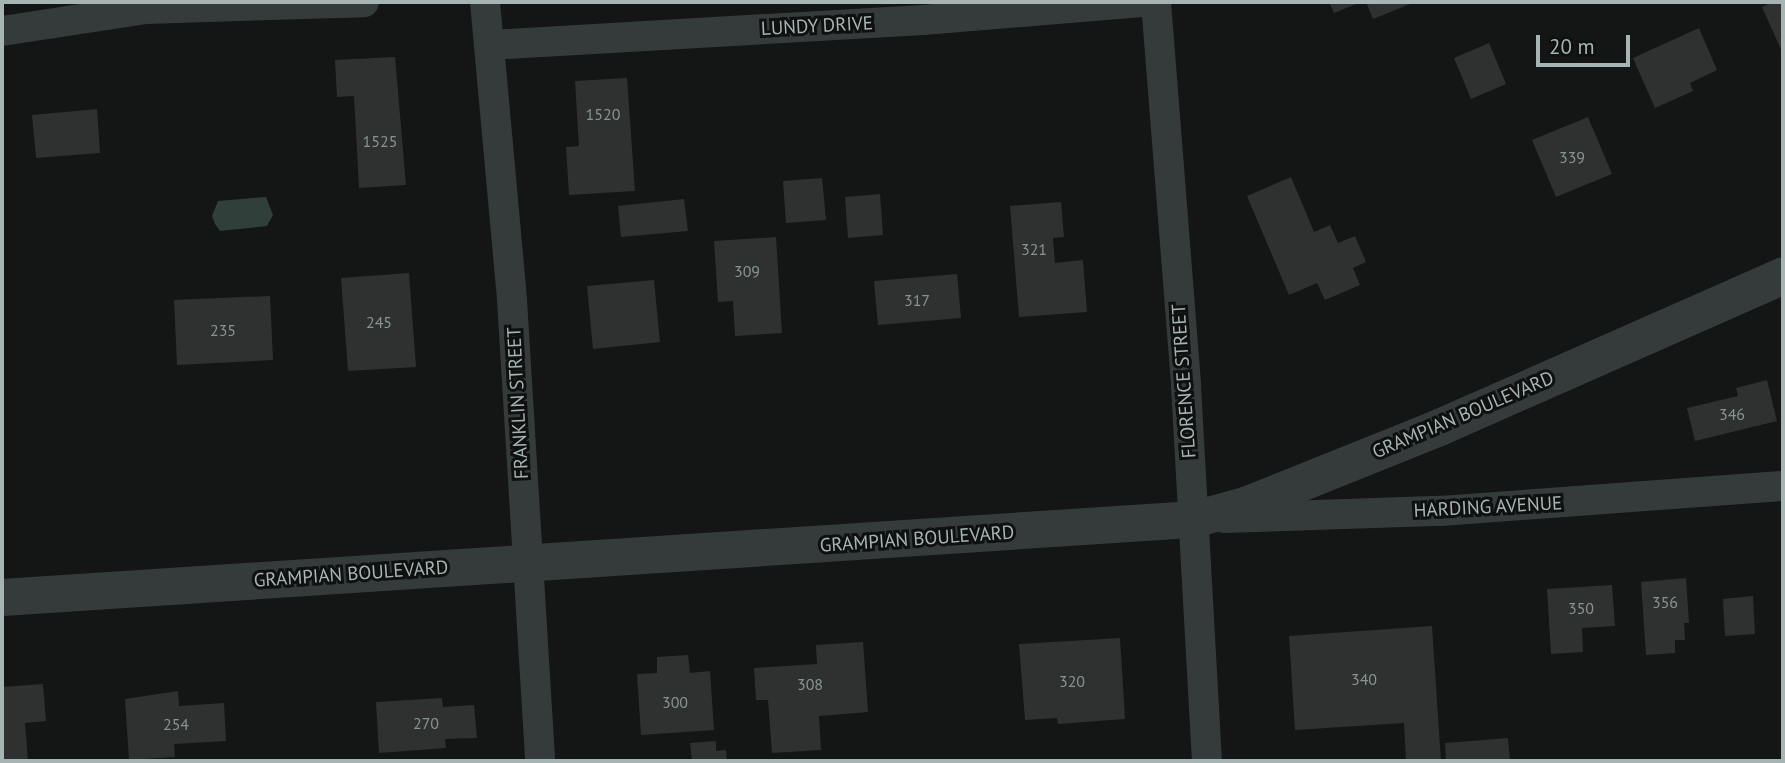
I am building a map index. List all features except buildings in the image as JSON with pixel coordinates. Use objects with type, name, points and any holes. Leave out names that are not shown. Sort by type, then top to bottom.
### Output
[{"type":"street","points":[[2,31],[58,19],[146,9],[364,2]]},
{"type":"street","name":"FRANKLIN STREET","points":[[485,2],[512,300],[540,761]]},
{"type":"street","name":"LUNDY DRIVE","points":[[489,45],[923,20],[1144,2]]},
{"type":"street","name":"FLORENCE STREET","points":[[1156,2],[1193,519],[1207,761]]},
{"type":"street","name":"GRAMPIAN BOULEVARD","points":[[2,597],[1193,519],[1245,505],[1438,427],[1783,275]]},
{"type":"street","name":"HARDING AVENUE","points":[[1193,519],[1441,511],[1783,486]]},
{"type":"shaded area","points":[[266,197],[273,215],[267,226],[220,231],[215,224],[212,216],[218,201]]}]
